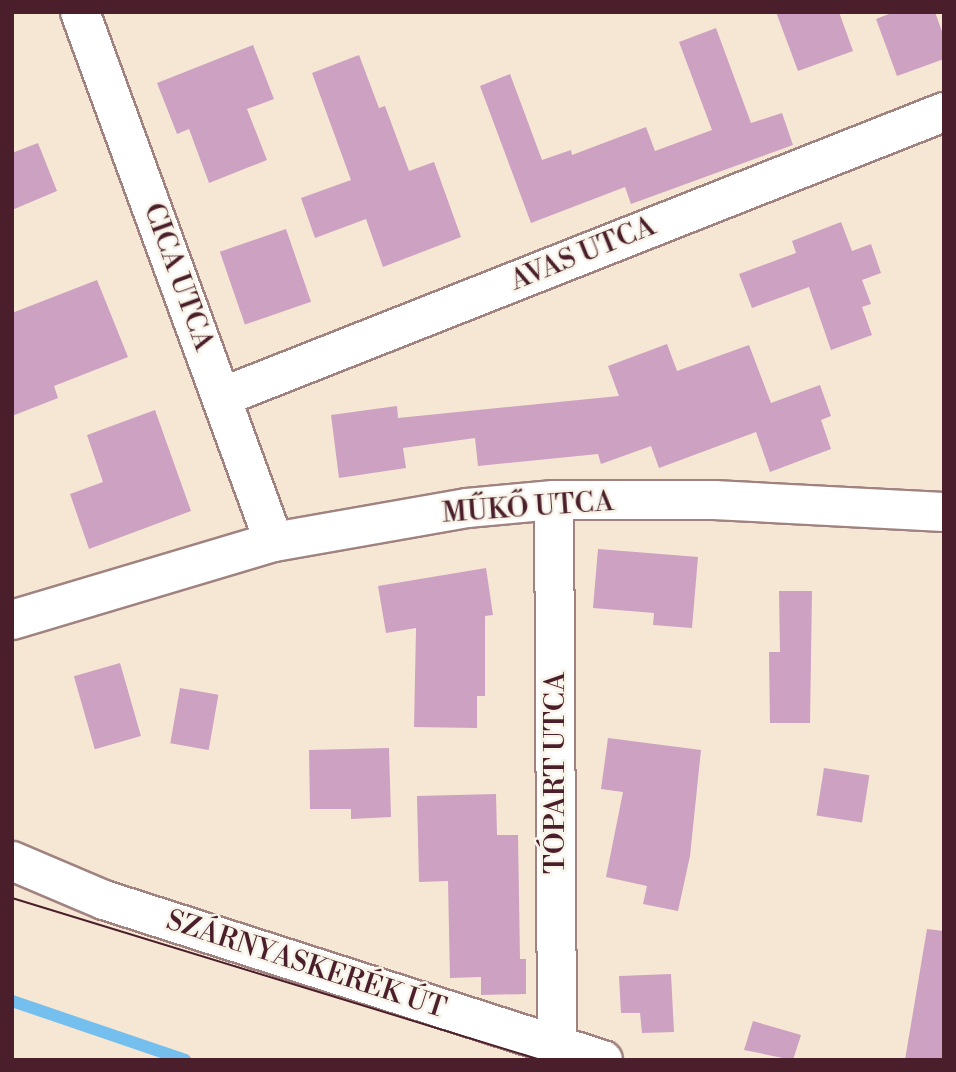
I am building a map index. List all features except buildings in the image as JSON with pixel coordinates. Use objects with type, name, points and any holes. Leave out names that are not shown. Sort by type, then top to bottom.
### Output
[{"type":"street","name":"CICA UTCA","points":[[80,12],[274,542]]},
{"type":"street","name":"AVAS UTCA","points":[[222,397],[944,112]]},
{"type":"street","name":"MŰKŐ UTCA","points":[[12,620],[274,542],[467,508],[554,500],[714,500],[944,512]]},
{"type":"street","name":"TÓPART UTCA","points":[[554,500],[557,1045]]},
{"type":"street","name":"SZÁRNYASKERÉK ÚT","points":[[12,862],[104,900],[603,1060]]},
{"type":"waterway","points":[[12,1001],[185,1060]]},
{"type":"tram line","points":[[12,898],[541,1060]]}]
